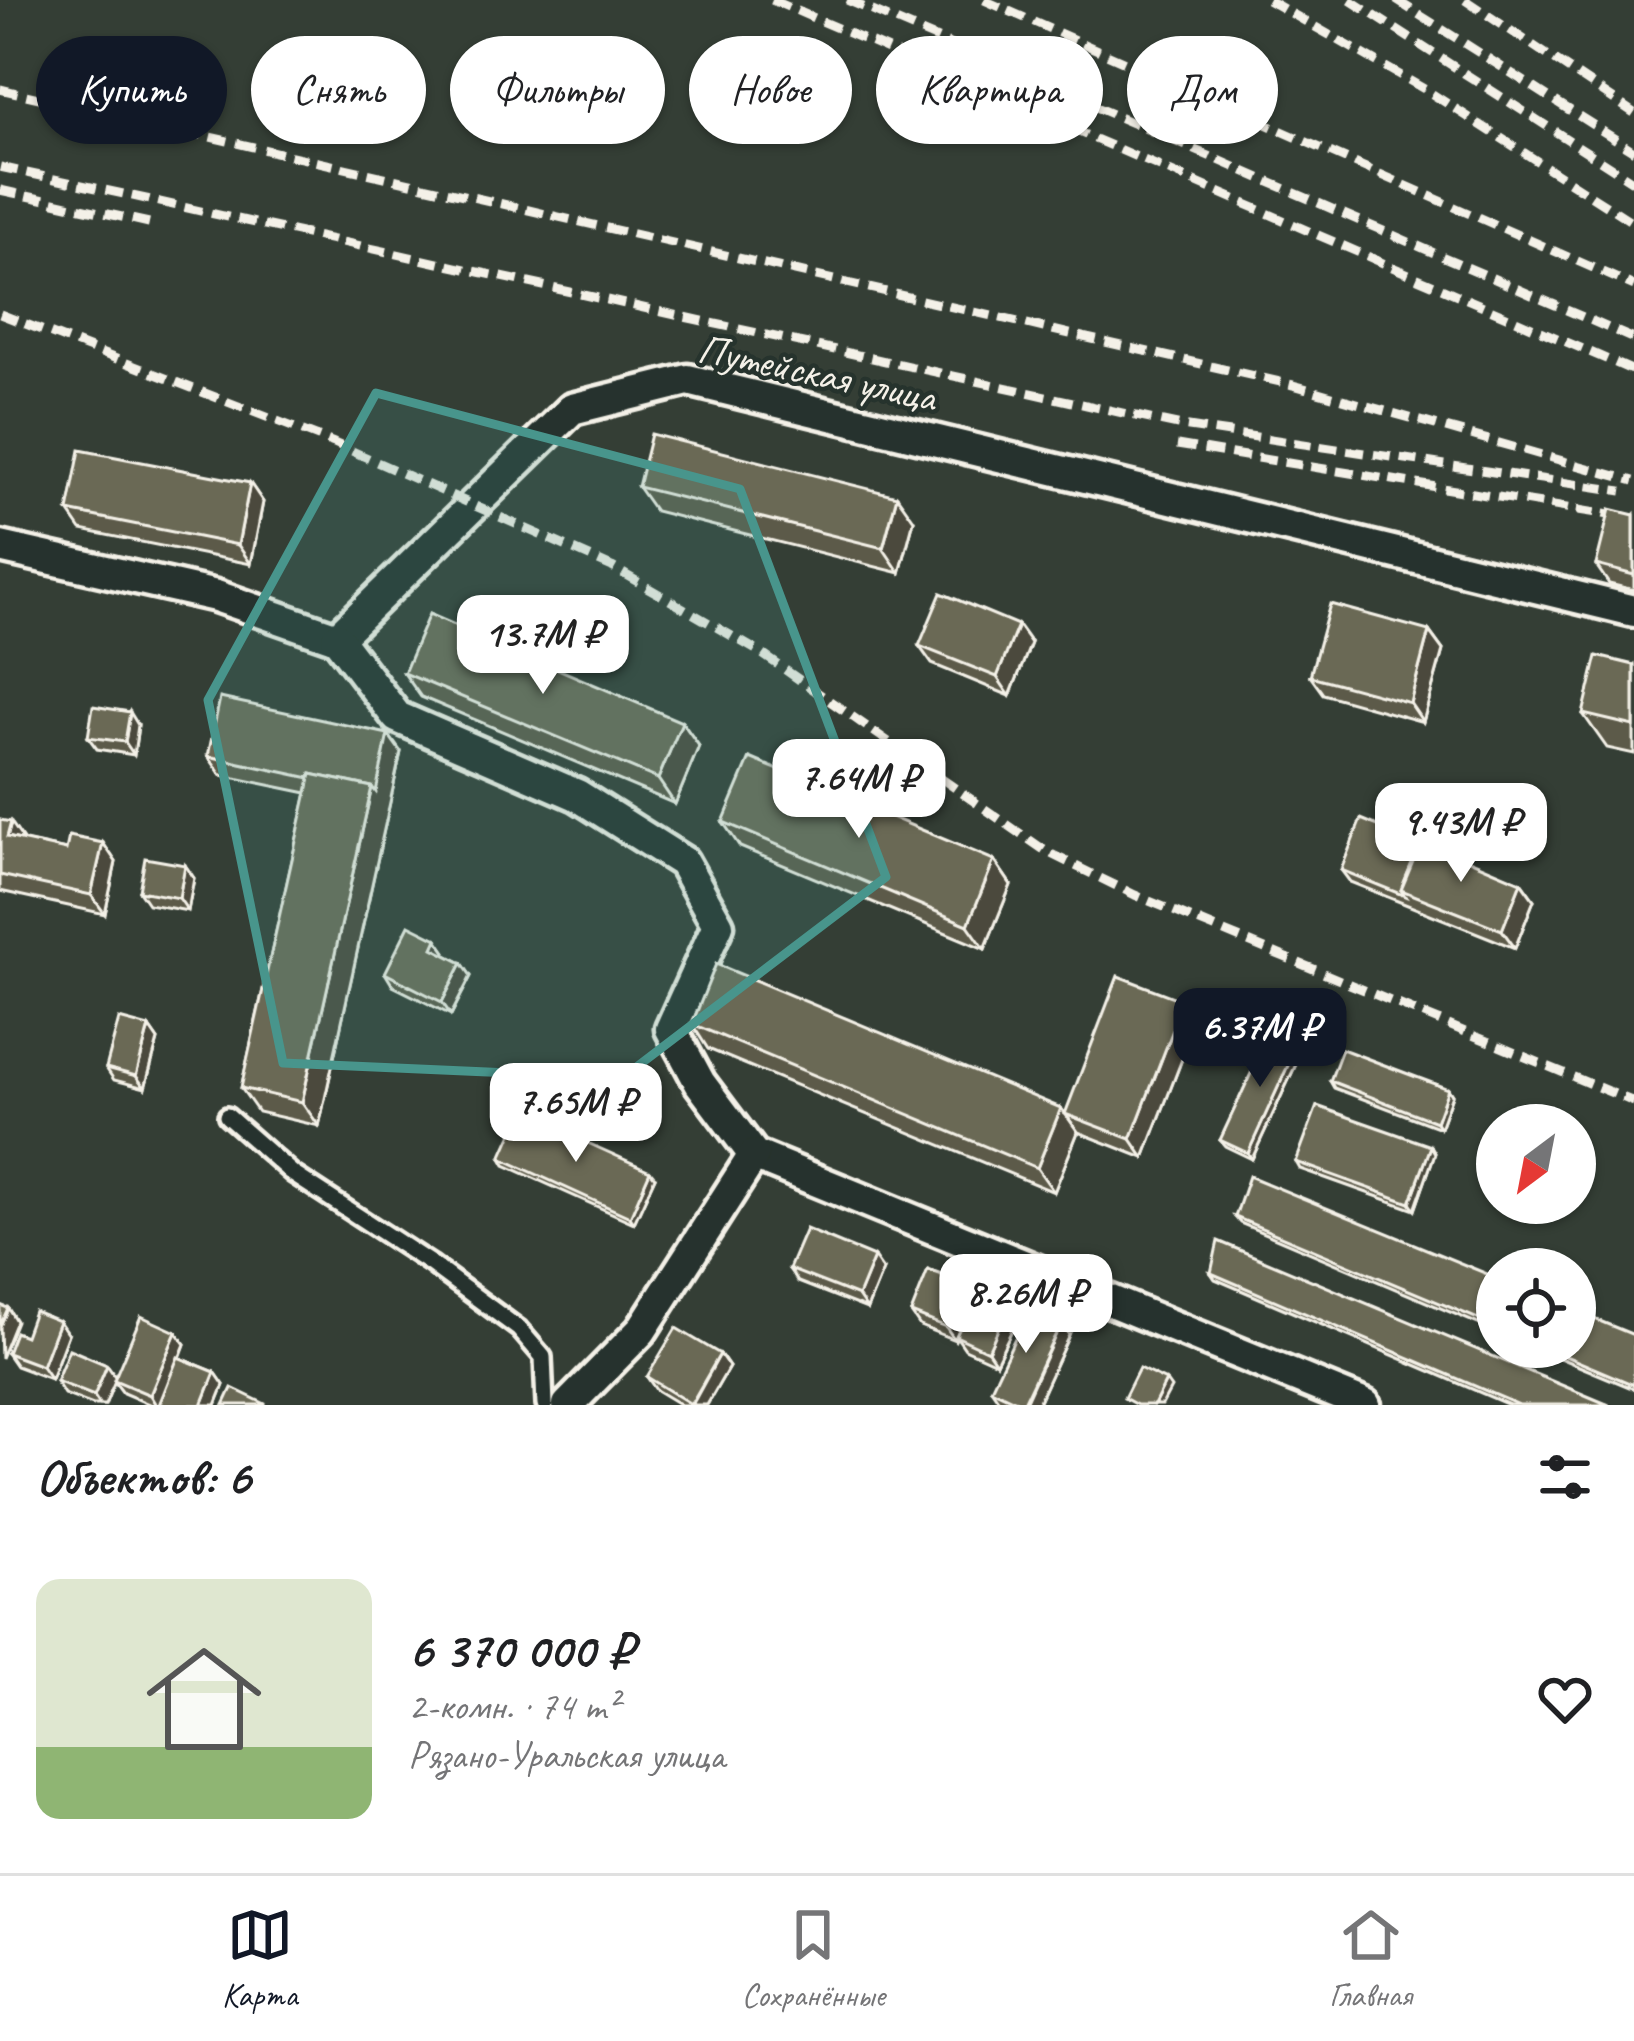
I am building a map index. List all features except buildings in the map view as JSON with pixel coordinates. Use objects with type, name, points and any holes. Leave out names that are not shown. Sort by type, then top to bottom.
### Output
[{"type":"street","name":"Путейская улица","points":[[337,638],[572,409],[688,380],[1634,610]]},
{"type":"street","points":[[0,547],[215,596],[337,638],[397,717],[577,795],[683,862],[718,925],[671,1029],[700,1083],[754,1156],[1364,1405]]},
{"type":"street","points":[[568,1405],[641,1331],[754,1156]]},
{"type":"lane","points":[[227,1116],[293,1174],[431,1264],[519,1329],[543,1357],[545,1405]]},
{"type":"highlighted area","points":[[376,393],[740,489],[886,877],[622,1078],[283,1063],[208,700]]},
{"type":"railway","points":[[772,0],[1634,371]]},
{"type":"railway","points":[[847,0],[1634,339]]},
{"type":"railway","points":[[984,0],[1634,286]]},
{"type":"railway","points":[[1268,0],[1426,90],[1634,223]]},
{"type":"railway","points":[[1350,0],[1634,182]]},
{"type":"railway","points":[[1396,0],[1634,151]]},
{"type":"railway","points":[[1465,0],[1634,113]]},
{"type":"railway","points":[[0,89],[1293,385],[1634,481]]},
{"type":"railway","points":[[0,167],[1182,426],[1622,491]]},
{"type":"railway","points":[[0,190],[149,223]]},
{"type":"railway","points":[[0,314],[334,443],[612,567],[758,651],[1047,852],[1135,895],[1634,1102]]},
{"type":"railway","points":[[1177,445],[1634,519]]}]
